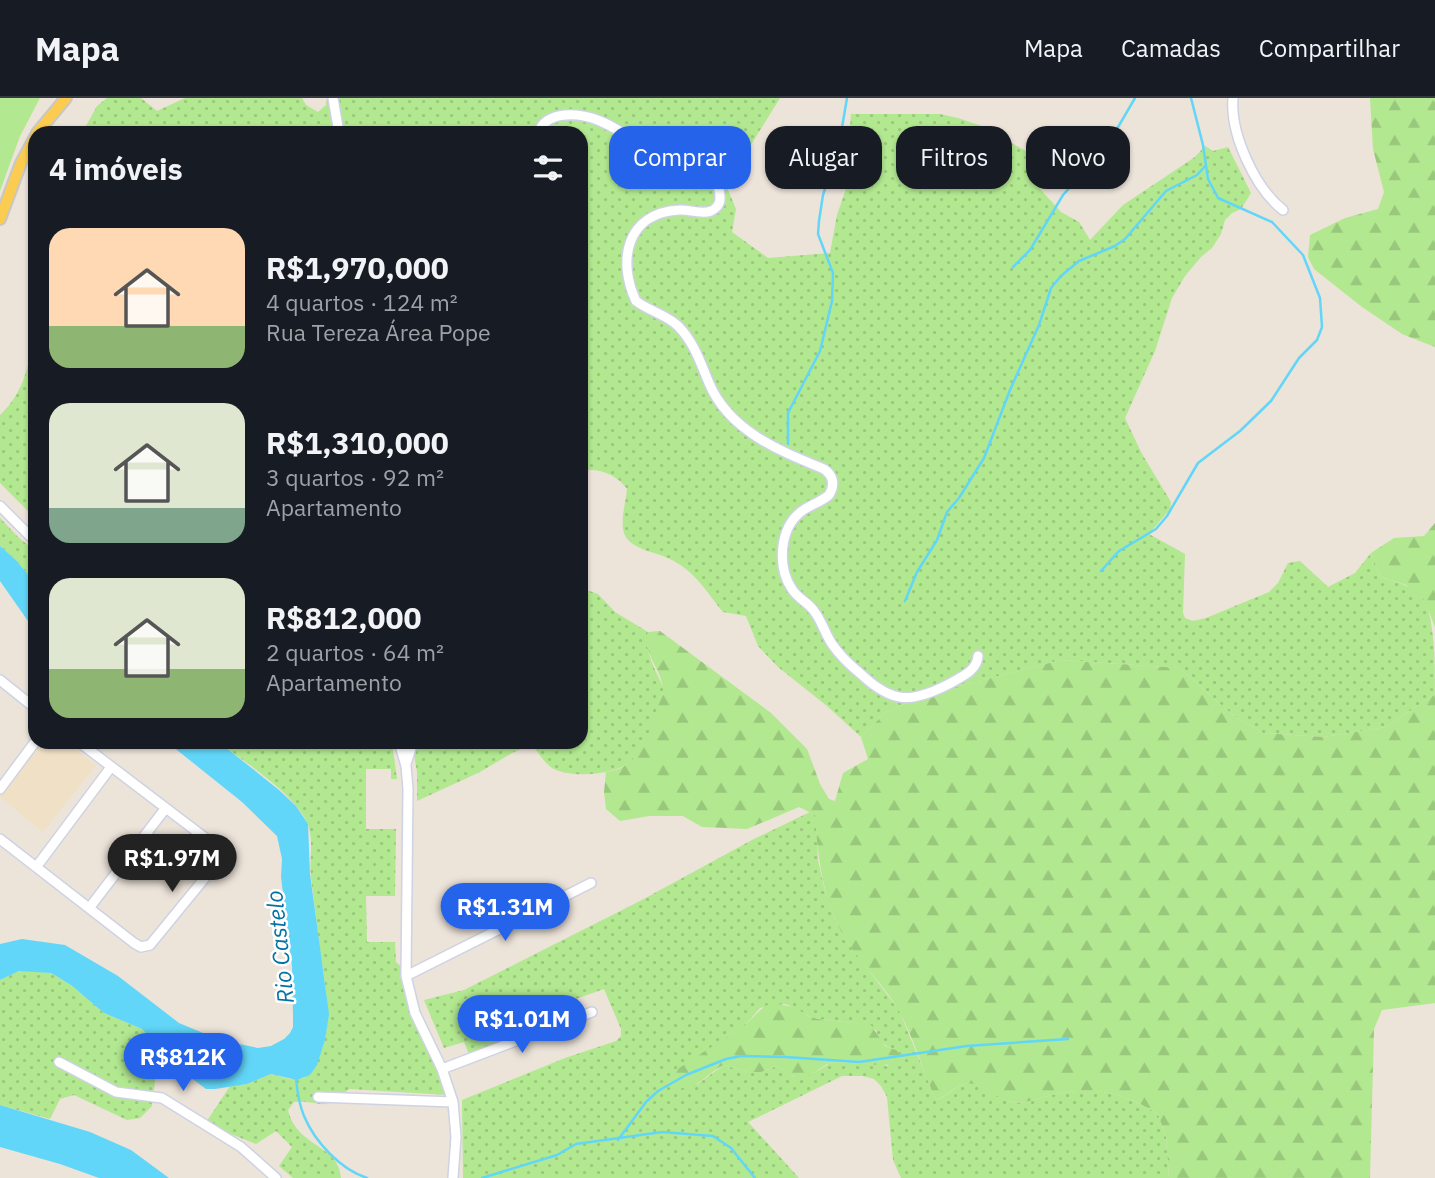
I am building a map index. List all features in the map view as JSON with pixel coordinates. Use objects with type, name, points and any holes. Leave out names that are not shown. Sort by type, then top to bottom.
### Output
[{"type":"main road","points":[[43,126],[65,98]]},
{"type":"main road","points":[[0,219],[28,150]]},
{"type":"street","points":[[333,98],[338,126]]},
{"type":"street","points":[[1233,98],[1236,129],[1251,167],[1264,192],[1283,210]]},
{"type":"street","points":[[543,126],[547,121],[563,115],[598,120],[624,134],[689,158],[708,173],[719,192],[720,201],[713,211],[681,210],[651,218],[629,242],[626,275],[636,301],[681,328],[704,368],[717,398],[744,428],[762,441],[824,469],[831,476],[833,484],[829,495],[800,512],[788,529],[782,564],[790,587],[799,599],[814,611],[832,645],[879,691],[890,695],[918,696],[934,691],[973,669],[978,663],[978,656]]},
{"type":"street","points":[[0,506],[28,534]]},
{"type":"street","points":[[0,680],[28,702]]},
{"type":"street","points":[[0,789],[30,749]]},
{"type":"street","points":[[0,839],[134,943],[141,947],[150,945],[222,857],[221,850],[88,749]]},
{"type":"street","points":[[401,749],[406,766],[408,834],[406,976],[415,1013],[442,1069],[453,1102],[456,1137],[453,1178]]},
{"type":"street","points":[[406,766],[411,749]]},
{"type":"street","points":[[37,866],[111,767]]},
{"type":"street","points":[[90,907],[165,809]]},
{"type":"street","points":[[406,976],[591,883]]},
{"type":"street","points":[[442,1069],[592,1012]]},
{"type":"street","points":[[59,1062],[116,1092],[162,1098],[241,1147],[276,1178]]},
{"type":"street","points":[[318,1097],[453,1102]]},
{"type":"shaded area","points":[[35,749],[74,749],[96,765],[43,832],[0,797],[0,793]]},
{"type":"green space","points":[[0,98],[40,98],[20,136],[0,191]]},
{"type":"green space","points":[[107,98],[141,98],[157,111],[185,98],[302,98],[306,105],[318,112],[326,105],[327,98],[780,98],[751,145],[751,126],[609,126],[609,189],[728,189],[736,209],[732,232],[768,258],[830,253],[837,215],[846,189],[882,189],[882,126],[850,126],[851,114],[940,114],[979,125],[896,126],[896,189],[1012,189],[1012,143],[1026,151],[1026,189],[1041,189],[1061,212],[1079,222],[1090,240],[1123,205],[1195,157],[1205,146],[1213,151],[1228,147],[1251,193],[1241,209],[1225,220],[1221,234],[1212,248],[1185,276],[1172,298],[1155,351],[1125,418],[1142,454],[1171,502],[1170,509],[1149,534],[1185,554],[1183,613],[1185,618],[1193,621],[1269,592],[1278,583],[1288,563],[1300,561],[1328,587],[1355,573],[1371,553],[1381,577],[1411,588],[1425,600],[1433,634],[1435,694],[1386,727],[1324,737],[1263,733],[1233,715],[1179,668],[1061,660],[912,701],[886,712],[861,737],[778,667],[758,646],[746,616],[723,612],[699,582],[679,564],[631,543],[624,533],[623,522],[627,489],[613,476],[588,470],[588,126],[86,126],[97,106]]},
{"type":"green space","points":[[1370,98],[1435,98],[1435,347],[1402,334],[1362,307],[1314,269],[1308,257],[1310,235],[1345,218],[1378,209],[1384,192],[1373,149]]},
{"type":"green space","points":[[28,367],[28,511],[0,483],[0,415],[10,405]]},
{"type":"green space","points":[[0,518],[28,545],[28,575],[16,560],[0,546]]},
{"type":"green space","points":[[1435,523],[1435,627],[1424,599],[1406,585],[1381,577],[1371,553],[1394,538],[1424,536]]},
{"type":"green space","points":[[588,590],[598,594],[615,612],[648,632],[647,647],[664,689],[650,732],[642,749],[630,762],[610,771],[574,774],[554,769],[535,749],[588,749]]},
{"type":"green space","points":[[660,631],[771,713],[807,749],[820,784],[829,799],[835,801],[843,773],[868,759],[861,737],[886,712],[959,686],[1061,660],[1179,668],[1233,715],[1263,733],[1324,737],[1386,727],[1435,694],[1435,1003],[1382,1010],[1374,1029],[1370,1178],[1169,1178],[1166,1137],[1158,1114],[1133,1101],[1109,1093],[1070,1092],[1026,1102],[1014,1102],[970,1083],[960,1085],[936,1100],[899,1011],[848,943],[833,913],[820,865],[815,815],[799,807],[747,829],[702,827],[683,816],[649,816],[620,821],[606,809],[606,772],[627,765],[634,758],[650,729],[662,696],[662,681],[647,640],[648,632]]},
{"type":"green space","points":[[228,749],[393,750],[397,779],[391,779],[391,769],[366,769],[366,829],[396,829],[395,896],[366,896],[367,942],[395,942],[396,962],[405,970],[409,991],[448,1095],[349,1089],[327,1104],[294,1102],[288,1110],[293,1122],[300,1132],[333,1158],[339,1167],[341,1178],[293,1178],[279,1166],[292,1147],[276,1131],[256,1144],[221,1130],[207,1121],[230,1086],[247,1084],[271,1074],[290,1079],[304,1078],[315,1064],[326,1034],[327,1002],[311,878],[311,837],[308,825],[293,802]]},
{"type":"green space","points":[[413,749],[521,749],[480,772],[417,801],[417,772]]},
{"type":"green space","points":[[810,812],[816,815],[818,860],[836,922],[848,943],[899,1010],[936,1100],[960,1085],[970,1083],[1014,1102],[1084,1091],[1121,1096],[1158,1114],[1166,1137],[1169,1178],[901,1178],[893,1160],[887,1097],[881,1086],[874,1079],[863,1076],[842,1076],[748,1122],[799,1178],[463,1178],[462,1100],[565,1058],[616,1041],[621,1036],[621,1029],[604,989],[497,1027],[500,1048],[471,1059],[464,1042],[444,1048],[424,1000],[464,990],[640,901]],"holes":[[[789,1005],[815,1018],[853,1023],[876,1030],[883,1043],[896,1050],[888,1066],[832,1062],[812,1074],[794,1077],[777,1066],[761,1072],[747,1072],[724,1065],[696,1085],[730,1035],[740,1031],[760,1008]]]},
{"type":"green space","points":[[19,971],[51,973],[71,985],[104,1013],[142,1029],[163,1051],[156,1073],[152,1106],[140,1118],[127,1120],[74,1095],[60,1099],[50,1119],[0,1105],[0,980]]},
{"type":"green space","points":[[771,1003],[794,1007],[818,1019],[871,1025],[885,1046],[896,1050],[902,1056],[900,1062],[886,1065],[835,1062],[801,1078],[792,1076],[777,1066],[761,1072],[747,1072],[724,1065],[692,1086],[678,1088],[670,1084],[673,1072],[741,1029]]},
{"type":"water","points":[[0,546],[28,575],[28,621],[0,581]]},
{"type":"water","name":"Rio Castelo","points":[[176,749],[228,749],[279,790],[296,806],[308,824],[310,874],[329,1014],[325,1040],[317,1065],[310,1075],[297,1080],[271,1074],[247,1084],[206,1089],[178,1068],[142,1029],[104,1013],[71,985],[51,973],[19,971],[0,980],[0,944],[22,939],[65,945],[118,976],[179,1023],[220,1040],[258,1048],[271,1046],[284,1039],[293,1027],[292,966],[281,877],[282,859],[277,836],[242,802]]},
{"type":"water","points":[[0,1105],[90,1132],[131,1150],[169,1178],[99,1178],[0,1147]]},
{"type":"waterway","points":[[788,444],[788,413],[820,351],[832,301],[833,273],[818,234],[823,195],[839,145],[847,98]]},
{"type":"waterway","points":[[1013,267],[1030,250],[1063,195],[1107,146],[1135,98]]},
{"type":"waterway","points":[[1101,571],[1119,551],[1156,529],[1167,516],[1198,463],[1240,431],[1271,401],[1299,358],[1317,340],[1322,327],[1320,298],[1303,255],[1272,222],[1218,198],[1208,179],[1191,98]]},
{"type":"waterway","points":[[905,601],[917,572],[937,540],[947,512],[984,458],[1039,325],[1051,288],[1079,261],[1125,239],[1166,191],[1197,175],[1206,165]]},
{"type":"waterway","points":[[618,1140],[646,1102],[658,1091],[686,1075],[726,1059],[741,1056],[786,1057],[859,1062],[967,1046],[1068,1039]]},
{"type":"waterway","points":[[296,1078],[302,1111],[322,1145],[347,1168],[367,1178]]},
{"type":"waterway","points":[[482,1178],[557,1155],[576,1144],[662,1132],[713,1136],[731,1148],[755,1178]]}]
